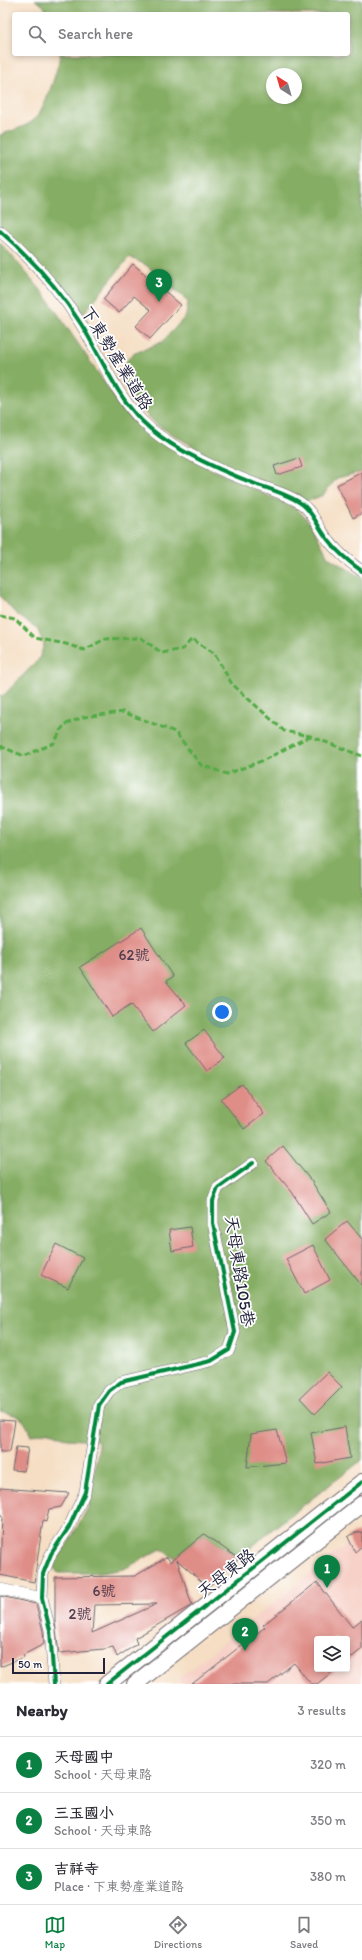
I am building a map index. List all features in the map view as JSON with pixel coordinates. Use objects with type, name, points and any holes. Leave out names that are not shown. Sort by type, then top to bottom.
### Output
[{"type":"street","name":"下東勢產業道路","points":[[0,231],[16,245],[60,293],[82,325],[100,358],[133,410],[152,430],[195,457],[231,474],[283,493],[301,504],[313,515],[320,528],[340,553],[362,571]]},
{"type":"street","name":"天母東路105巷","points":[[54,1684],[50,1630],[42,1598],[42,1574],[51,1554],[68,1527],[85,1492],[99,1405],[109,1391],[121,1382],[211,1361],[229,1350],[235,1332],[213,1223],[213,1201],[218,1188],[253,1163]]},
{"type":"street","name":"天母東路","points":[[107,1684],[362,1482]]},
{"type":"street","name":"天母東路","points":[[135,1684],[362,1504]]},
{"type":"street","points":[[0,1589],[42,1598]]},
{"type":"shaded area","points":[[362,1532],[362,1684],[182,1684],[178,1679]]},
{"type":"green space","points":[[35,0],[362,0],[362,474],[361,472],[337,478],[323,495],[306,502],[263,481],[226,466],[157,425],[142,410],[123,384],[120,374],[124,364],[133,354],[162,342],[186,316],[188,301],[146,265],[129,257],[84,313],[72,304],[0,225],[0,135],[27,125],[38,115],[50,89],[60,56],[350,56],[350,12],[47,12],[43,5]]},
{"type":"green space","points":[[0,242],[45,295],[117,401],[131,419],[147,434],[211,469],[297,509],[311,524],[328,557],[362,578],[362,1460],[265,1535],[239,1559],[204,1534],[175,1558],[161,1549],[124,1569],[100,1573],[58,1573],[52,1565],[67,1545],[88,1508],[98,1452],[98,1441],[67,1439],[50,1431],[31,1436],[26,1424],[20,1418],[0,1411],[0,696],[4,695],[39,659],[44,645],[37,628],[16,614],[0,596]]},
{"type":"building","points":[[133,264],[181,305],[150,339],[136,326],[151,310],[134,296],[119,313],[103,299]]},
{"type":"building","points":[[299,458],[302,467],[277,475],[274,466]]},
{"type":"building","points":[[362,472],[362,513],[353,518],[337,485]]},
{"type":"building","points":[[141,928],[173,977],[166,981],[186,1005],[153,1032],[131,1004],[112,1017],[80,967]]},
{"type":"building","points":[[204,1030],[225,1058],[207,1071],[186,1043]]},
{"type":"building","points":[[242,1084],[264,1114],[244,1129],[221,1099]]},
{"type":"building","points":[[283,1146],[312,1182],[331,1212],[312,1224],[292,1192],[266,1161]]},
{"type":"building","points":[[347,1221],[362,1239],[362,1286],[325,1239]]},
{"type":"building","points":[[190,1227],[193,1247],[172,1251],[169,1230]]},
{"type":"building","points":[[56,1244],[83,1258],[68,1288],[41,1275]]},
{"type":"building","points":[[313,1245],[330,1280],[304,1294],[286,1259]]},
{"type":"building","points":[[327,1372],[342,1387],[315,1414],[300,1398]]},
{"type":"building","points":[[0,1420],[15,1421],[10,1452],[0,1452]]},
{"type":"building","points":[[345,1427],[350,1458],[317,1464],[311,1433]]},
{"type":"building","points":[[277,1430],[286,1463],[247,1467],[251,1434]]},
{"type":"building","points":[[16,1447],[28,1448],[24,1471],[12,1470]]},
{"type":"building","points":[[0,1488],[69,1493],[61,1507],[49,1509],[46,1522],[43,1521],[34,1582],[0,1575],[2,1516],[0,1516]]},
{"type":"building","points":[[362,1532],[362,1546],[355,1552],[348,1537],[354,1533]]},
{"type":"building","points":[[204,1534],[239,1559],[208,1587],[177,1560],[192,1605],[135,1638],[137,1644],[117,1657],[113,1647],[59,1653],[55,1621],[55,1577],[135,1576],[167,1557],[170,1562]],"holes":[[[157,1604],[92,1633],[94,1605]]]},
{"type":"building","points":[[317,1582],[352,1627],[362,1619],[362,1649],[350,1659],[350,1636],[314,1636],[314,1672],[332,1672],[317,1684],[311,1684],[294,1663],[268,1684],[192,1684],[265,1627],[263,1625]]},
{"type":"building","points":[[0,1596],[36,1604],[43,1631],[44,1644],[23,1655],[24,1657],[0,1667]]},
{"type":"marked path","points":[[0,615],[15,618],[35,638],[66,644],[84,650],[105,639],[141,638],[162,653],[183,649],[192,639],[214,653],[232,684],[284,731],[310,736],[362,756]]},
{"type":"marked path","points":[[0,746],[24,756],[54,743],[64,725],[83,717],[123,712],[175,732],[201,765],[227,774],[264,760],[310,736]]},
{"type":"cycle path","points":[[0,231],[23,252],[63,298],[81,324],[116,387],[132,410],[142,421],[166,441],[181,450],[244,480],[286,495],[302,504],[310,512],[333,546],[362,571]]},
{"type":"cycle path","points":[[54,1684],[50,1630],[42,1598],[43,1574],[51,1554],[69,1527],[85,1492],[99,1405],[109,1391],[121,1382],[211,1361],[229,1350],[235,1332],[213,1223],[213,1201],[218,1188],[253,1163]]},
{"type":"cycle path","points":[[107,1684],[362,1482]]},
{"type":"place","name":"吉祥寺","points":[[159,302]]},
{"type":"place","name":"天母國中","points":[[327,1588]]},
{"type":"place","name":"三玉國小","points":[[245,1651]]}]
